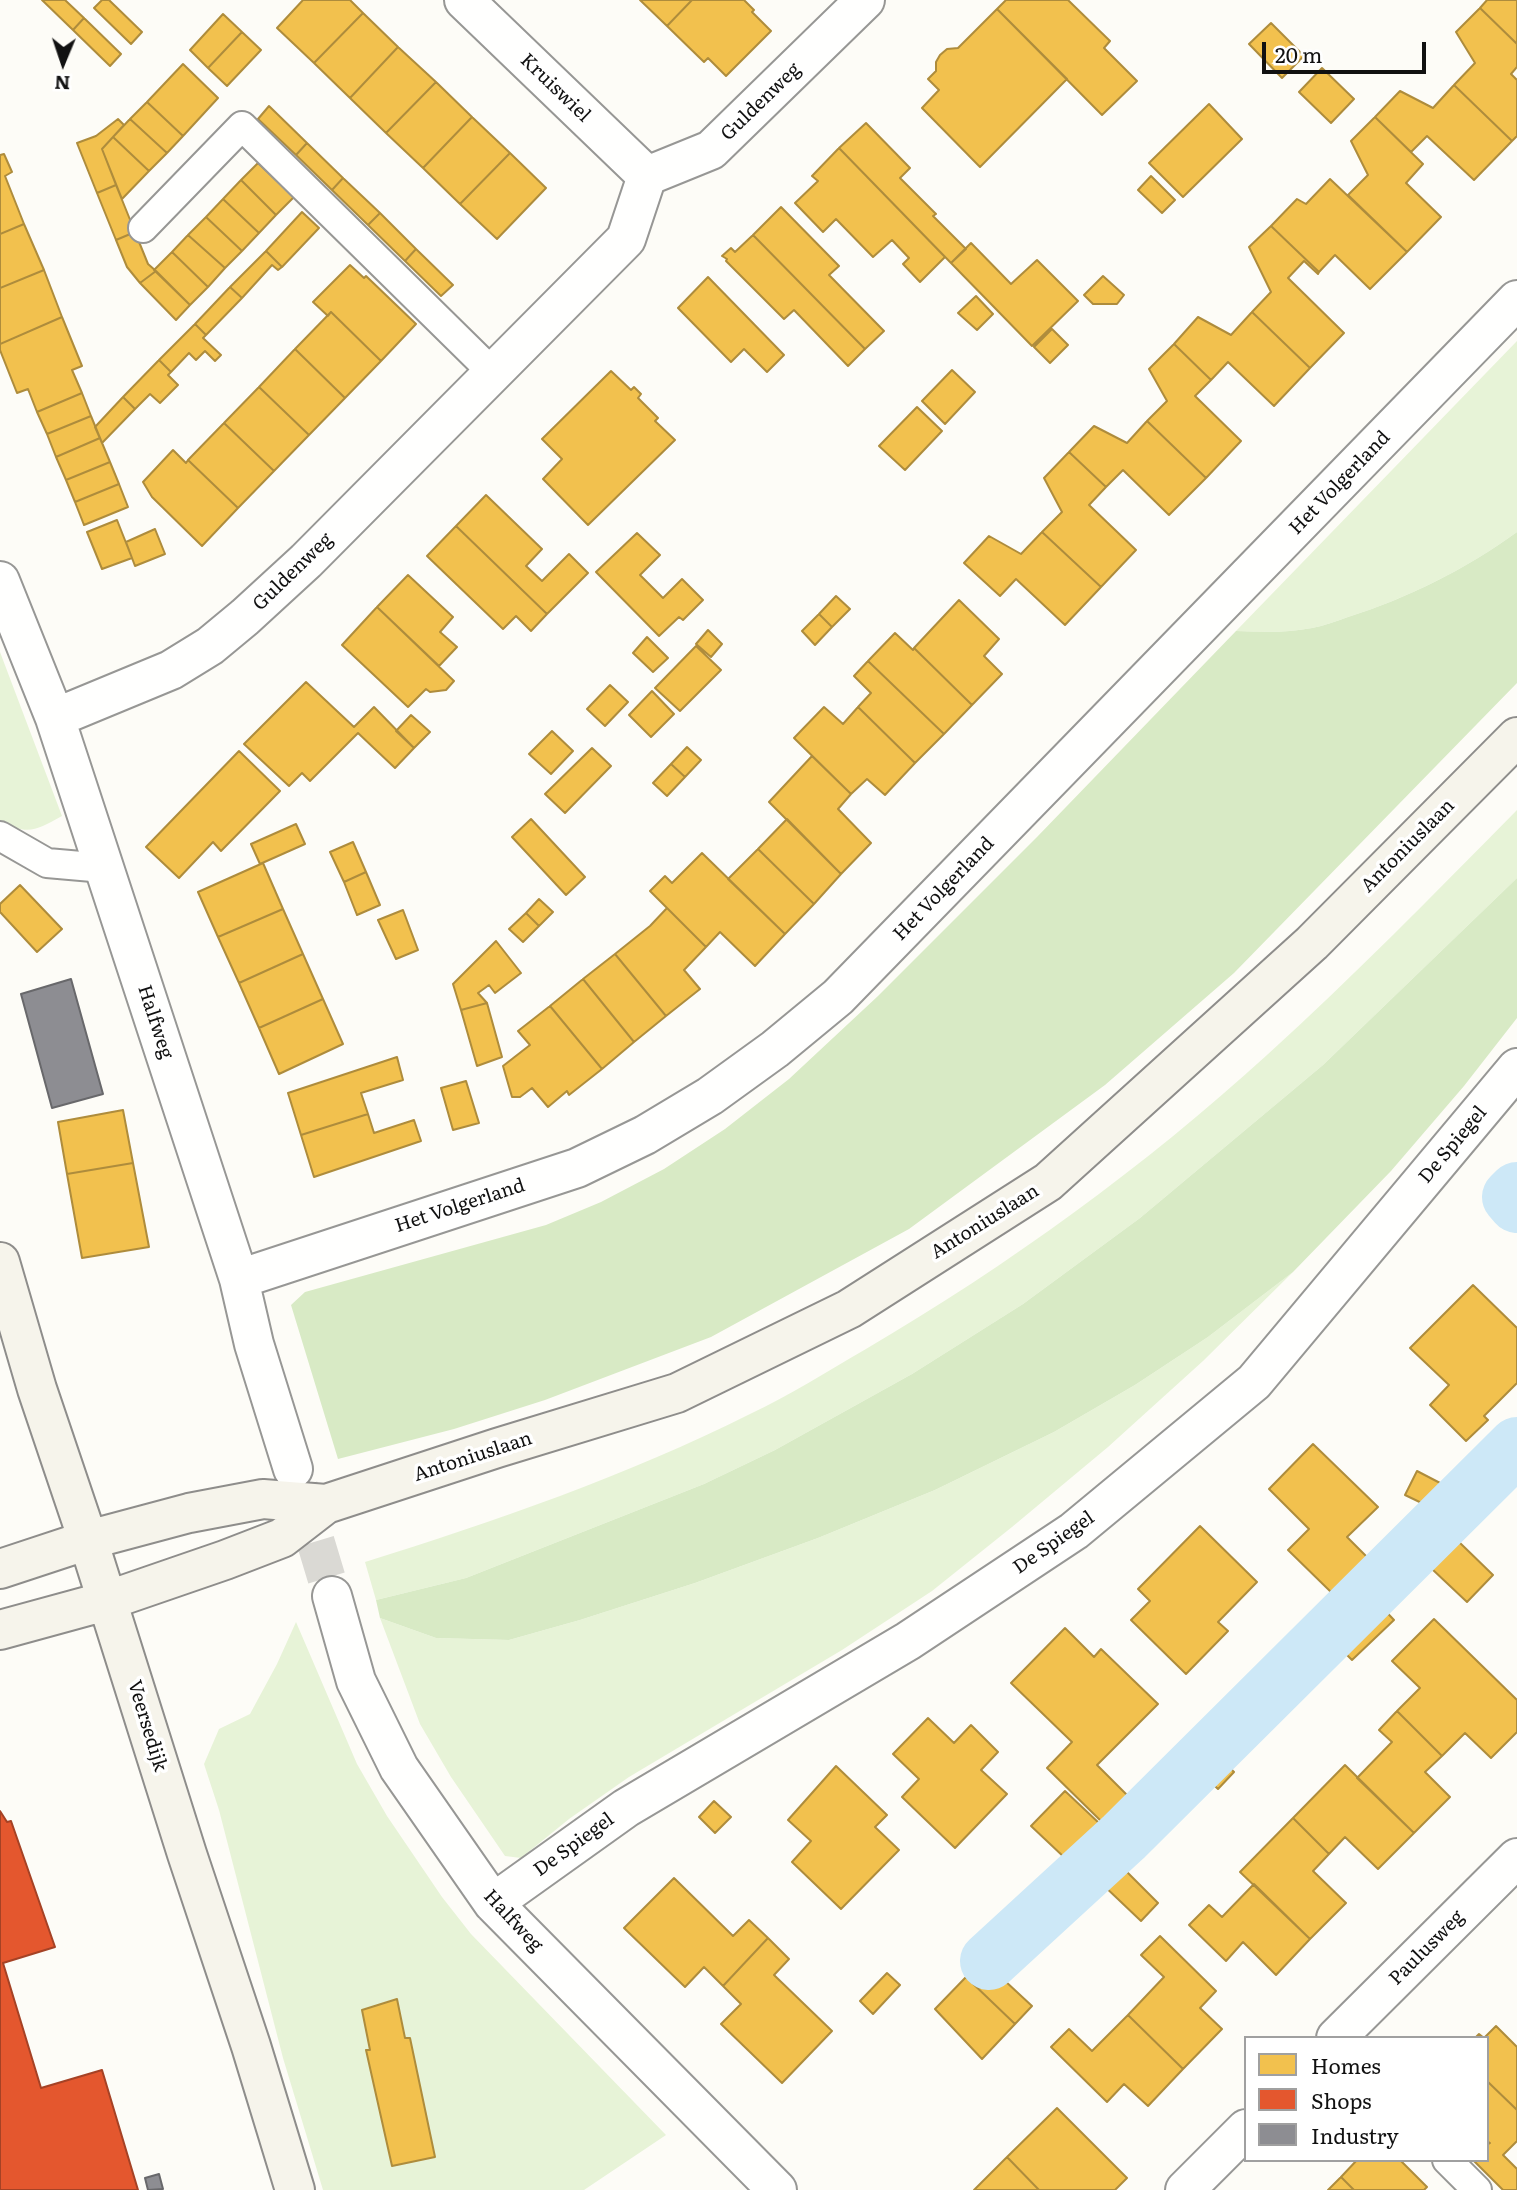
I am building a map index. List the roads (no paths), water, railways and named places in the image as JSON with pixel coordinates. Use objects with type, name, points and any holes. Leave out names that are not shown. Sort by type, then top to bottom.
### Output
[{"type":"main road","name":"Antoniuslaan","points":[[0,1630],[106,1601],[282,1538],[326,1504],[677,1393],[849,1309],[1036,1190],[1058,1173],[1312,943],[1517,737]]},
{"type":"main road","name":"Veersedijk","points":[[0,1262],[37,1389],[251,2046],[295,2190]]},
{"type":"main road","name":"Antoniuslaan","points":[[0,1569],[88,1540],[189,1513],[263,1499],[326,1504]]},
{"type":"street","name":"Kruiswiel","points":[[464,0],[646,176]]},
{"type":"street","name":"Guldenweg","points":[[55,718],[171,670],[210,646],[245,617],[306,561],[626,239],[646,176],[711,150],[862,1]]},
{"type":"street","name":"Het Volgerland","points":[[239,1279],[577,1168],[656,1129],[709,1096],[775,1049],[838,998],[1517,300]]},
{"type":"street","name":"Halfweg","points":[[0,581],[55,718],[239,1279],[254,1344],[293,1469]]},
{"type":"street","name":"De Spiegel","points":[[493,1903],[626,1808],[908,1641],[1074,1531],[1255,1382],[1517,1069]]},
{"type":"street","name":"Halfweg","points":[[332,1596],[356,1681],[399,1769],[493,1903],[777,2190]]},
{"type":"street","name":"Paulusweg","points":[[1338,2036],[1517,1858]]},
{"type":"street","points":[[1185,2190],[1244,2131]]},
{"type":"lane","points":[[143,228],[242,126],[492,372]]},
{"type":"lane","points":[[0,836],[47,863],[104,868]]},
{"type":"lane","points":[[1449,2162],[1477,2190]]},
{"type":"waterway","points":[[1517,1191],[1511,1197],[1517,1204]]},
{"type":"waterway","points":[[989,1961],[1124,1837],[1517,1446]]},
{"type":"tunnel","points":[[299,1487],[332,1596]]}]
